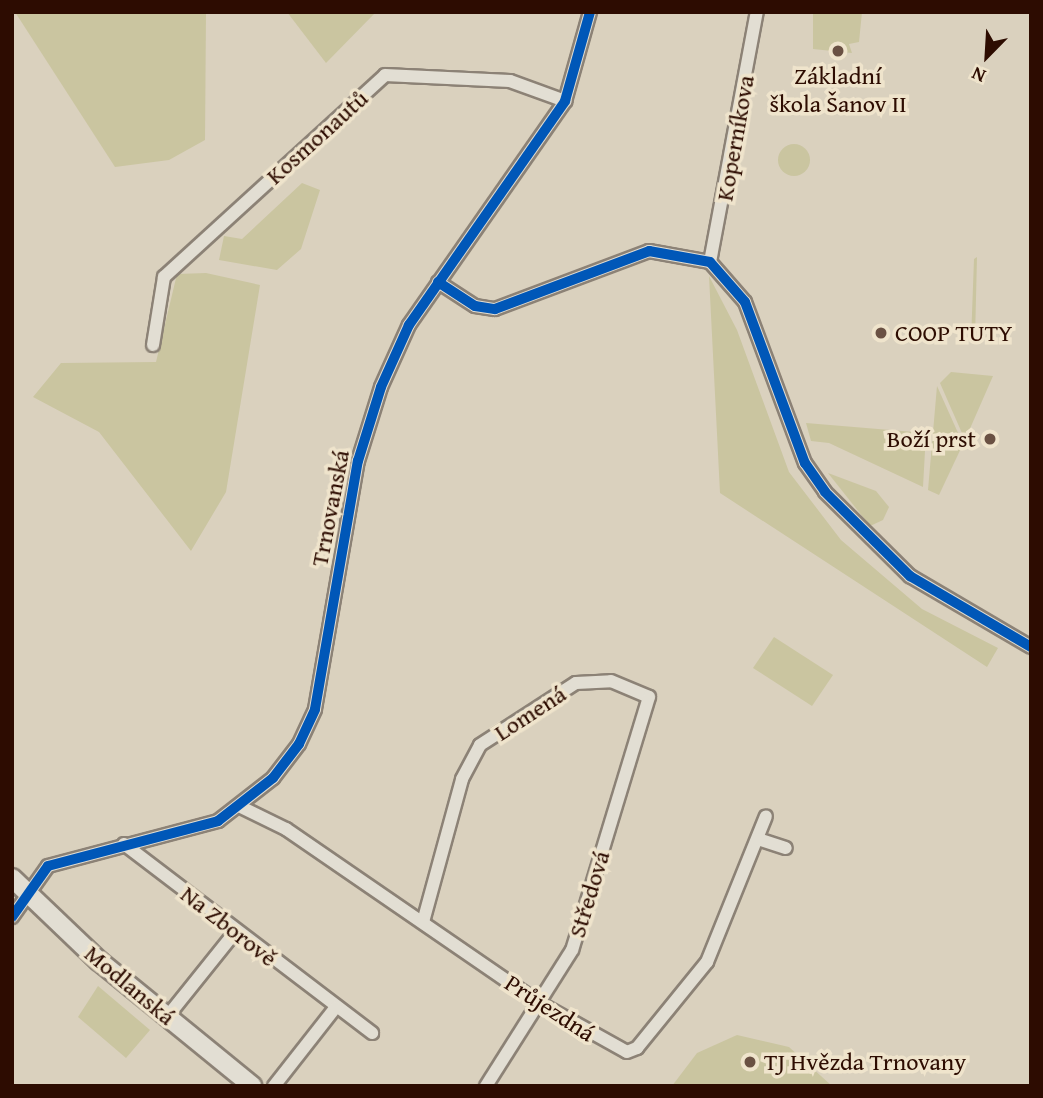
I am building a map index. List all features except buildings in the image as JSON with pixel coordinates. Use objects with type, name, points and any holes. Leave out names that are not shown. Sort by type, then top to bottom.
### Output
[{"type":"street","name":"Trnovanská","points":[[12,917],[36,875],[64,858],[199,828],[241,807],[286,762],[315,709],[358,461],[381,387],[438,282],[565,101],[590,12]]},
{"type":"street","name":"Koperníkova","points":[[710,262],[757,12]]},
{"type":"street","name":"Kosmonautů","points":[[153,345],[164,276],[385,75],[510,81],[565,101]]},
{"type":"street","points":[[438,282],[475,306],[495,309],[649,251],[710,262],[745,302],[805,464],[825,492],[910,576],[1030,645]]},
{"type":"street","name":"Lomená","points":[[424,922],[462,779],[480,745],[576,683],[611,681],[638,690]]},
{"type":"street","name":"Středová","points":[[486,1086],[541,1004],[572,950],[649,697],[638,690]]},
{"type":"street","name":"Průjezdná","points":[[241,807],[286,829],[541,1004],[619,1051],[637,1048],[720,940],[766,816]]},
{"type":"street","points":[[758,839],[786,848]]},
{"type":"street","name":"Na Zborově","points":[[124,844],[235,932],[372,1033]]},
{"type":"street","name":"Modlanská","points":[[12,878],[167,1017],[252,1086]]},
{"type":"street","points":[[167,1017],[235,932]]},
{"type":"street","points":[[274,1086],[336,1007]]},
{"type":"shaded area","points":[[15,12],[206,12],[205,140],[169,160],[115,167]]},
{"type":"shaded area","points":[[287,12],[376,12],[326,63]]},
{"type":"shaded area","points":[[813,12],[862,12],[859,42],[849,44],[852,53],[813,49]]},
{"type":"shaded area","points":[[794,144],[805,149],[810,160],[805,171],[794,176],[783,171],[778,160],[783,149]]},
{"type":"shaded area","points":[[302,183],[320,190],[301,249],[277,270],[219,260],[224,236],[242,239]]},
{"type":"shaded area","points":[[977,257],[975,339],[971,341],[974,259]]},
{"type":"shaded area","points":[[206,273],[260,285],[226,492],[191,551],[99,432],[33,397],[61,363],[156,362],[177,274]]},
{"type":"shaded area","points":[[709,276],[737,330],[789,472],[841,540],[922,609],[998,648],[987,667],[720,493]]},
{"type":"shaded area","points":[[951,372],[993,376],[965,440],[940,383]]},
{"type":"shaded area","points":[[937,386],[963,444],[939,495],[928,490]]},
{"type":"shaded area","points":[[806,423],[926,433],[923,487],[829,443],[811,441]]},
{"type":"shaded area","points":[[828,473],[876,491],[889,507],[883,520],[870,526]]},
{"type":"shaded area","points":[[774,637],[833,675],[812,706],[753,668]]},
{"type":"shaded area","points":[[98,986],[150,1030],[126,1058],[78,1017]]},
{"type":"shaded area","name":"TJ Hvězda Trnovany","points":[[737,1035],[789,1047],[832,1086],[672,1086],[697,1053]]},
{"type":"cycle path","points":[[12,917],[48,866],[218,821],[273,778],[299,744],[315,709],[358,461],[381,387],[409,325],[565,101],[590,12]]},
{"type":"cycle path","points":[[438,282],[475,306],[495,309],[649,251],[710,262],[745,302],[805,463],[825,492],[910,576],[1031,647]]},
{"type":"place","name":"Základní škola Šanov II","points":[[838,51]]},
{"type":"place","name":"COOP TUTY","points":[[881,333]]},
{"type":"place","name":"Boží prst","points":[[990,439]]},
{"type":"place","name":"TJ Hvězda Trnovany","points":[[750,1062]]}]
